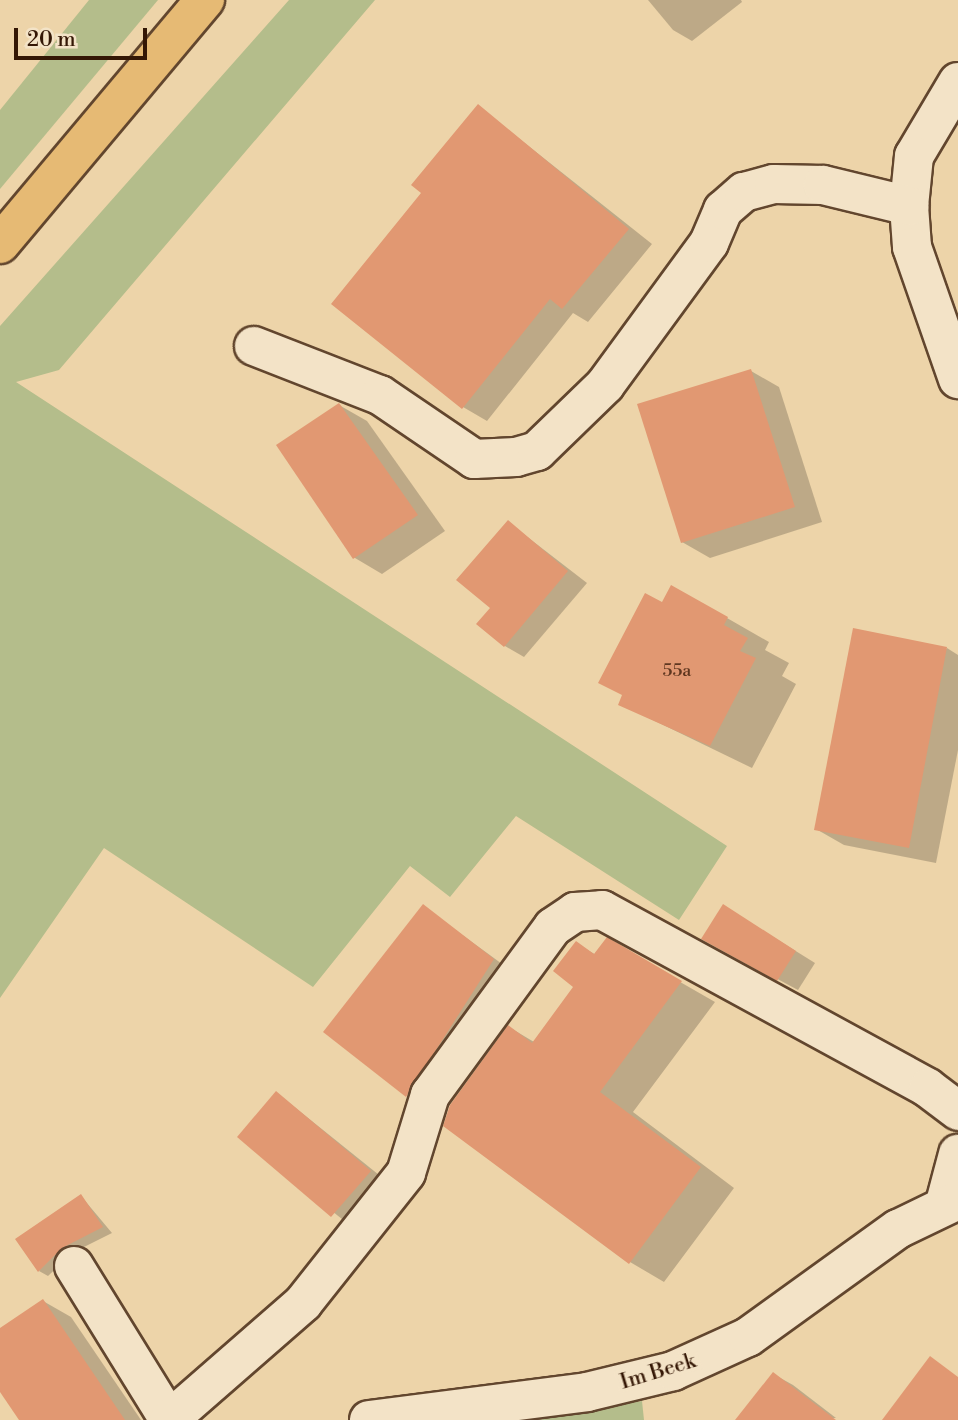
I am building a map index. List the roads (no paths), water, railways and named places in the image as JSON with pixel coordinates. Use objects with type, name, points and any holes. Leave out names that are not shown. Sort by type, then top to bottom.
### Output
[{"type":"main road","points":[[0,244],[205,0]]},
{"type":"street","points":[[958,82],[914,156],[909,206],[912,247],[958,379]]},
{"type":"street","points":[[254,346],[380,395],[474,459],[516,457],[537,451],[605,385],[709,243],[723,210],[744,192],[774,184],[823,185],[909,206]]},
{"type":"street","points":[[74,1266],[169,1420],[225,1377],[303,1303],[406,1173],[430,1095],[553,927],[575,912],[602,910],[928,1088],[958,1111]]},
{"type":"street","name":"Im Beek","points":[[369,1420],[587,1392],[673,1371],[748,1337],[951,1201],[958,1154]]}]
